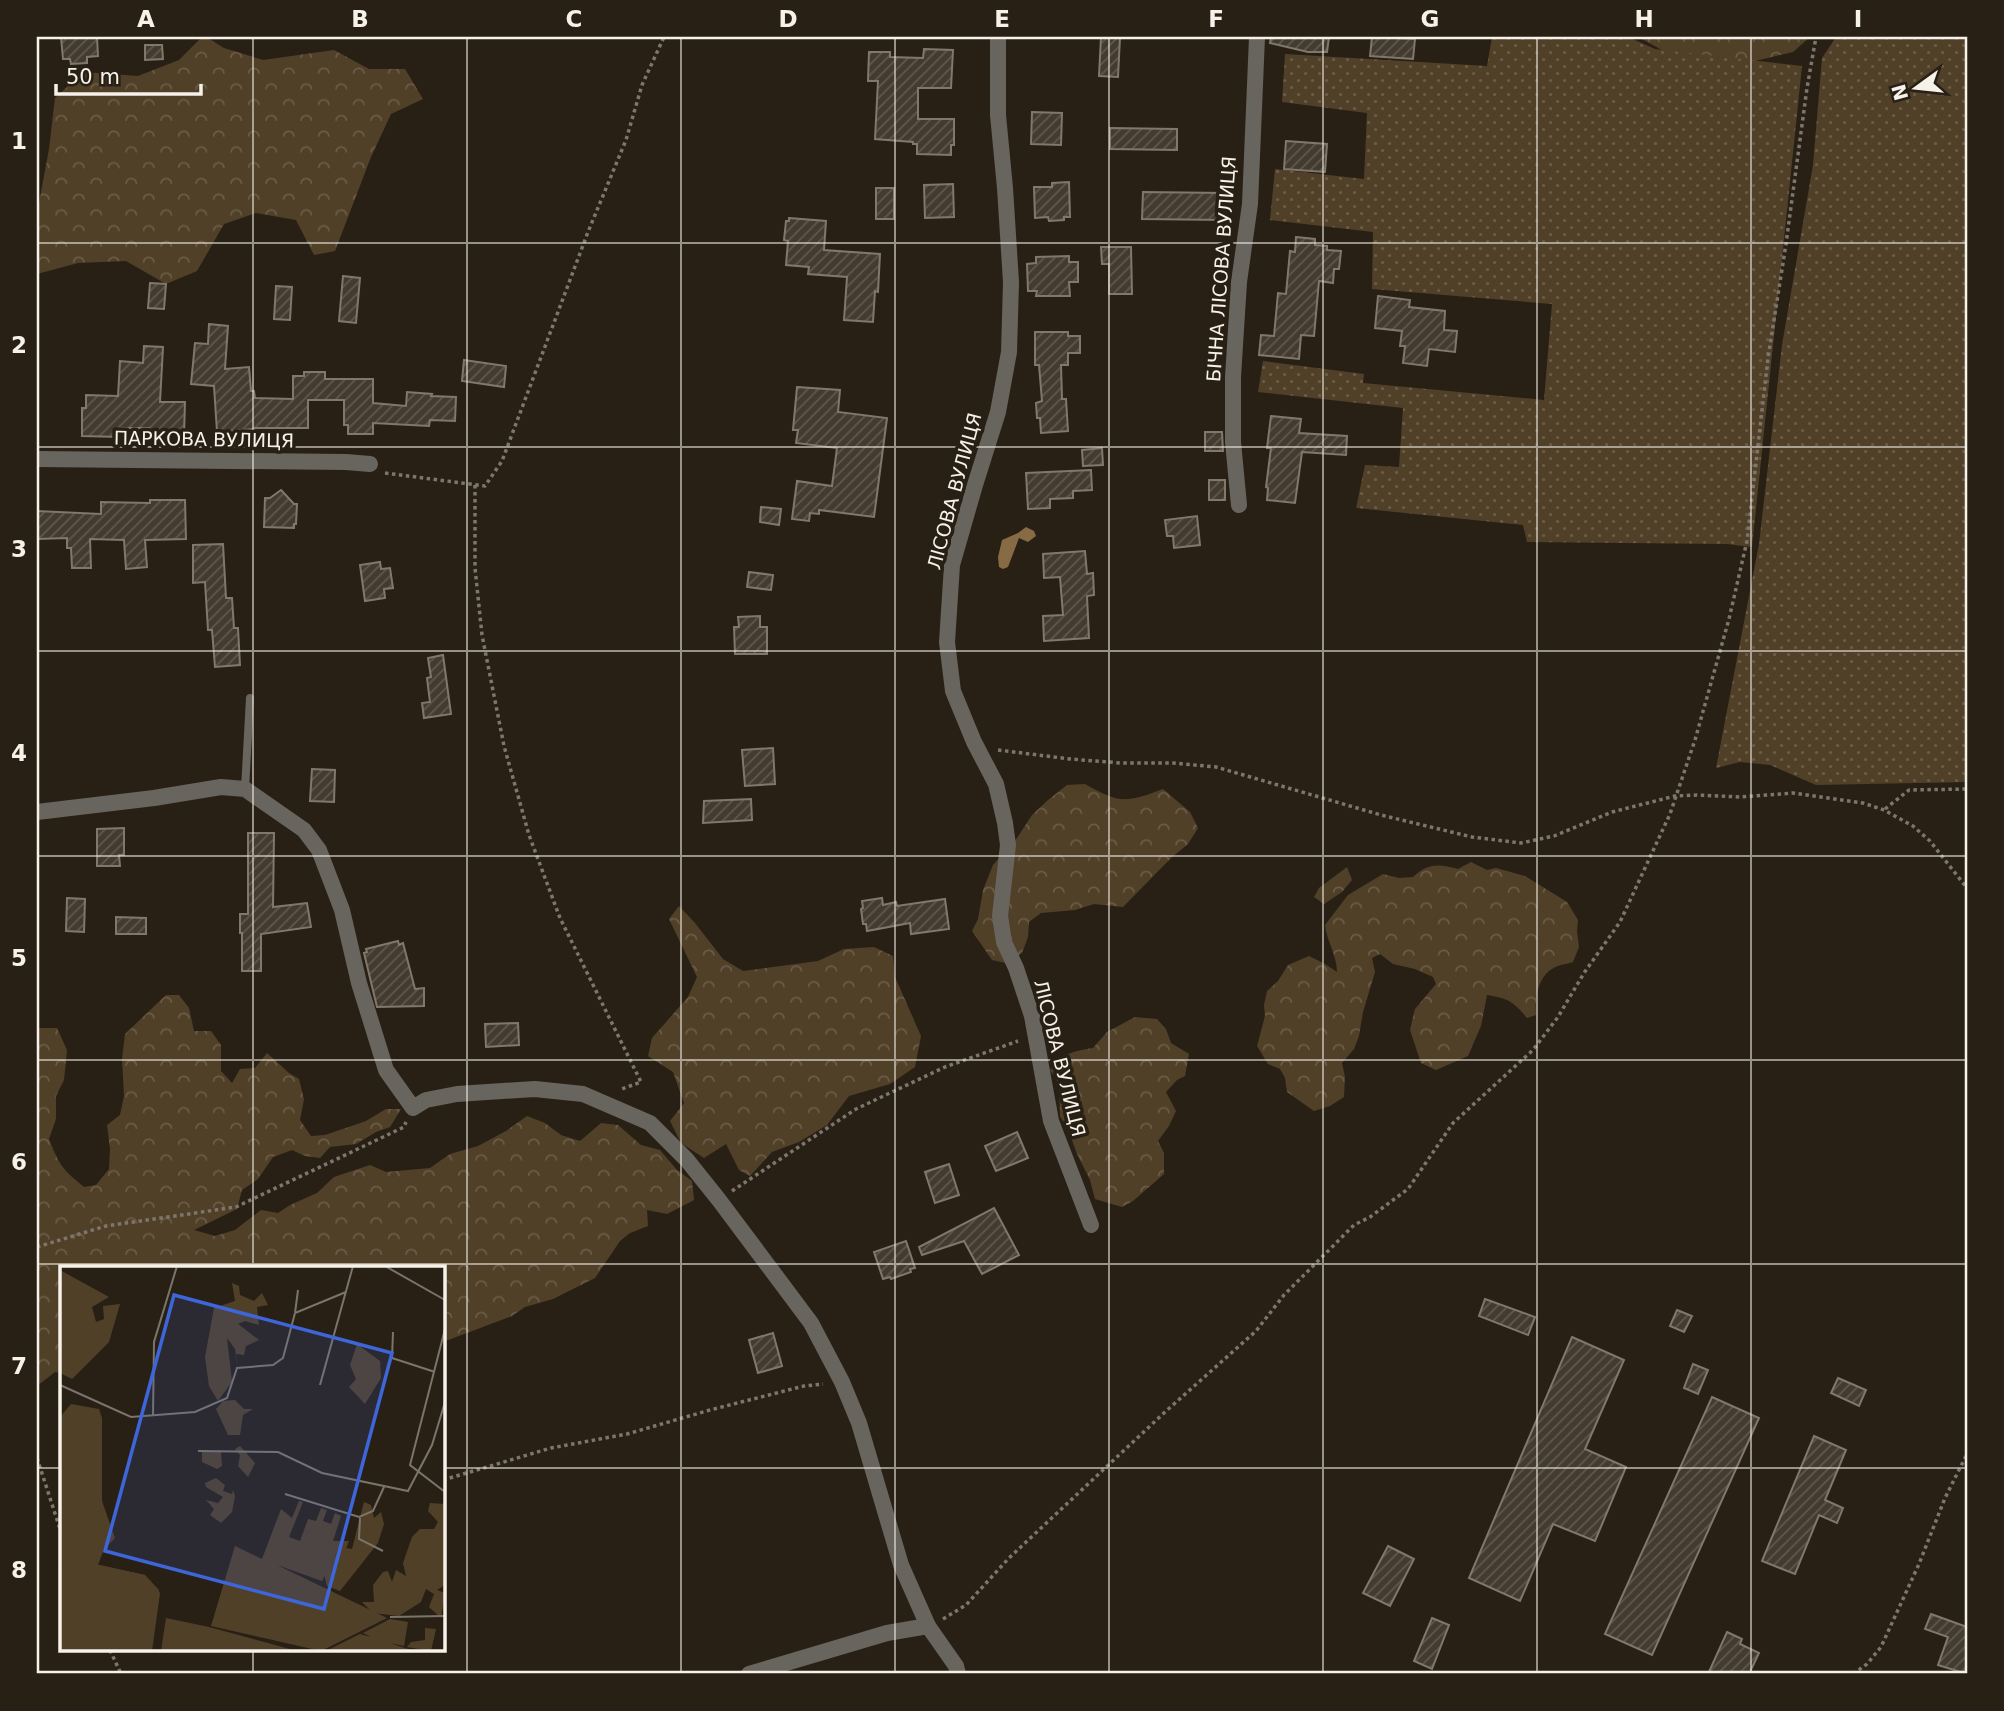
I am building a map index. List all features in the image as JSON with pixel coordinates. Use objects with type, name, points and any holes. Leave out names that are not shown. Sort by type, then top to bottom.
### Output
[{"type":"street","name":"ЛІСОВА ВУЛИЦЯ","points":[[998,37],[998,115],[1011,282],[1009,352],[998,412],[952,565],[947,642],[953,691],[996,784],[1006,823],[1008,845],[1000,916],[1003,942],[1016,968],[1032,1016],[1051,1121],[1091,1225]]},
{"type":"street","name":"БІЧНА ЛІСОВА ВУЛИЦЯ","points":[[1239,505],[1233,442],[1233,377],[1240,282],[1250,204],[1257,37]]},
{"type":"street","name":"ПАРКОВА ВУЛИЦЯ","points":[[37,459],[370,464]]},
{"type":"street","points":[[37,812],[221,787],[245,789],[304,830],[319,850],[342,910],[359,983],[386,1070],[413,1108],[426,1100],[457,1094],[535,1089],[583,1094],[650,1123],[687,1160],[811,1323],[842,1382],[859,1423],[901,1565],[928,1626],[956,1666],[958,1674]]},
{"type":"street","points":[[749,1674],[887,1633],[928,1626]]},
{"type":"lane","points":[[245,789],[250,698]]},
{"type":"path","points":[[370,464],[384,473],[485,486],[502,461],[625,141],[642,85],[664,37]]},
{"type":"path","points":[[928,1626],[966,1605],[1009,1558],[1256,1331],[1284,1295],[1354,1225],[1370,1217],[1408,1189],[1453,1123],[1533,1050],[1558,1017],[1584,973],[1620,922],[1656,846],[1695,740],[1729,619],[1747,541],[1768,358],[1816,37]]},
{"type":"path","points":[[475,485],[475,568],[482,635],[504,746],[529,835],[560,918],[641,1082],[594,1098]]},
{"type":"path","points":[[979,751],[998,750],[1070,760],[1216,766],[1381,815],[1472,837],[1521,843],[1554,836],[1612,812],[1675,796],[1741,797],[1793,793],[1863,803],[1884,810],[1913,826],[1930,841],[1967,888]]},
{"type":"path","points":[[1884,810],[1909,790],[1967,789]]},
{"type":"path","points":[[719,1200],[856,1109],[945,1067],[1035,1035]]},
{"type":"path","points":[[37,1247],[106,1226],[236,1207],[404,1127],[413,1108]]},
{"type":"path","points":[[444,1480],[551,1448],[627,1434],[804,1386],[842,1382]]},
{"type":"path","points":[[1853,1674],[1867,1664],[1881,1647],[1967,1454]]},
{"type":"path","points":[[37,1458],[60,1529]]},
{"type":"path","points":[[111,1652],[121,1674]]},
{"type":"green space","points":[[202,37],[224,48],[263,60],[334,50],[369,69],[405,69],[423,99],[391,114],[371,157],[335,251],[314,255],[296,220],[256,213],[224,224],[197,271],[166,284],[126,261],[78,263],[37,274],[37,206],[49,149],[55,98],[83,72],[138,76],[179,60]]},
{"type":"green space","points":[[1492,37],[1628,37],[1655,49],[1802,66],[1752,547],[1727,544],[1527,542],[1523,525],[1356,508],[1365,465],[1399,467],[1403,408],[1258,392],[1263,361],[1364,374],[1363,383],[1544,400],[1552,304],[1372,289],[1373,232],[1270,220],[1275,169],[1364,179],[1367,113],[1282,102],[1285,54],[1487,66]]},
{"type":"green space","points":[[1628,37],[1810,37],[1793,52],[1743,64],[1682,61],[1640,38]]},
{"type":"green space","points":[[1836,37],[1967,37],[1967,782],[1816,785],[1770,765],[1740,762],[1716,768],[1759,544],[1782,345],[1813,165],[1822,58]]},
{"type":"green space","points":[[1085,784],[1107,795],[1123,799],[1140,797],[1163,789],[1190,812],[1198,828],[1188,844],[1123,907],[1094,904],[1075,910],[1041,913],[1029,922],[1028,937],[1022,953],[1006,963],[992,960],[972,931],[993,865],[1017,838],[1032,815],[1048,800],[1067,785]]},
{"type":"green space","points":[[1471,862],[1487,870],[1496,868],[1525,876],[1567,902],[1578,920],[1579,947],[1573,962],[1554,968],[1543,978],[1537,996],[1536,1015],[1527,1018],[1510,1002],[1487,995],[1481,1026],[1468,1056],[1436,1070],[1421,1063],[1410,1030],[1415,1009],[1436,984],[1433,977],[1393,964],[1380,954],[1372,958],[1375,972],[1359,1036],[1354,1049],[1342,1063],[1345,1077],[1344,1097],[1330,1106],[1314,1111],[1287,1092],[1285,1078],[1280,1069],[1268,1064],[1257,1046],[1265,1016],[1267,991],[1278,981],[1288,965],[1309,956],[1337,972],[1325,925],[1348,895],[1383,874],[1399,878],[1413,877],[1429,867],[1458,869]]},
{"type":"green space","points":[[1347,867],[1352,880],[1342,892],[1324,904],[1314,897],[1319,888]]},
{"type":"green space","points":[[679,906],[723,959],[743,971],[818,961],[844,949],[874,947],[893,956],[895,977],[921,1036],[915,1067],[890,1084],[849,1096],[827,1125],[799,1142],[772,1152],[750,1176],[739,1170],[726,1144],[704,1158],[681,1143],[670,1121],[684,1103],[673,1072],[648,1056],[652,1038],[688,997],[697,977],[669,919]]},
{"type":"green space","points":[[166,995],[179,995],[189,1008],[194,1031],[211,1031],[221,1045],[221,1071],[232,1083],[240,1069],[255,1068],[267,1053],[299,1079],[304,1099],[300,1120],[311,1136],[325,1135],[366,1121],[386,1109],[401,1109],[390,1127],[356,1144],[330,1147],[320,1158],[305,1156],[292,1150],[273,1157],[258,1179],[242,1190],[237,1209],[194,1230],[215,1236],[235,1230],[261,1210],[278,1213],[317,1193],[334,1177],[370,1165],[386,1172],[430,1168],[450,1154],[478,1146],[506,1131],[527,1116],[545,1123],[561,1135],[580,1141],[601,1123],[618,1125],[641,1145],[660,1150],[677,1170],[692,1181],[694,1200],[667,1214],[647,1210],[648,1226],[630,1233],[620,1241],[595,1278],[553,1299],[525,1307],[512,1316],[444,1342],[444,1266],[60,1266],[60,1373],[55,1372],[37,1384],[37,1030],[57,1028],[67,1050],[64,1080],[56,1096],[56,1119],[49,1139],[62,1166],[84,1187],[96,1185],[109,1169],[107,1125],[120,1115],[124,1096],[122,1059],[125,1034]]},
{"type":"green space","points":[[1135,1017],[1157,1019],[1166,1029],[1171,1043],[1189,1054],[1185,1076],[1166,1092],[1176,1111],[1158,1141],[1164,1153],[1164,1174],[1122,1207],[1095,1199],[1090,1180],[1060,1116],[1059,1084],[1050,1070],[1068,1054],[1093,1048],[1107,1032]]},
{"type":"shaded area","points":[[1026,527],[1034,531],[1036,536],[1028,542],[1019,538],[1008,567],[999,567],[1002,540]]},
{"type":"building","points":[[61,37],[97,37],[98,56],[87,57],[87,63],[71,64],[70,59],[63,59]]},
{"type":"building","points":[[1101,37],[1120,37],[1118,77],[1099,76]]},
{"type":"building","points":[[1271,37],[1329,37],[1327,52],[1308,52],[1270,43]]},
{"type":"building","points":[[1372,37],[1415,39],[1413,59],[1370,56]]},
{"type":"building","points":[[145,45],[162,45],[163,59],[145,60]]},
{"type":"building","points":[[924,49],[953,50],[951,88],[918,88],[918,119],[954,119],[954,145],[951,145],[951,155],[917,154],[917,144],[913,142],[875,139],[878,81],[868,81],[869,52],[890,52],[890,57],[923,58]]},
{"type":"building","points":[[1032,112],[1062,113],[1061,145],[1031,144]]},
{"type":"building","points":[[1110,128],[1177,129],[1177,150],[1110,149]]},
{"type":"building","points":[[1286,141],[1327,144],[1325,172],[1284,169]]},
{"type":"building","points":[[1069,182],[1070,217],[1049,221],[1048,217],[1035,218],[1034,187],[1052,187],[1052,183]]},
{"type":"building","points":[[953,184],[954,217],[925,218],[924,185]]},
{"type":"building","points":[[876,188],[894,188],[894,219],[876,219]]},
{"type":"building","points":[[1143,192],[1226,193],[1225,220],[1142,219]]},
{"type":"building","points":[[789,218],[826,221],[824,250],[880,254],[873,322],[844,320],[847,277],[808,274],[809,267],[786,265],[788,241],[784,240],[786,221],[789,221]]},
{"type":"building","points":[[1296,237],[1315,239],[1315,245],[1327,246],[1327,250],[1341,251],[1339,269],[1334,269],[1333,283],[1319,281],[1314,336],[1301,335],[1299,359],[1259,355],[1261,335],[1274,336],[1278,293],[1286,294],[1290,251],[1295,252]]},
{"type":"building","points":[[1101,247],[1131,247],[1132,294],[1109,294],[1109,264],[1102,264]]},
{"type":"building","points":[[1069,256],[1069,262],[1078,262],[1078,282],[1069,282],[1070,296],[1036,296],[1037,291],[1028,291],[1027,264],[1036,263],[1036,257]]},
{"type":"building","points":[[343,276],[360,278],[356,323],[339,321]]},
{"type":"building","points":[[150,283],[166,284],[164,309],[148,308]]},
{"type":"building","points":[[276,286],[292,287],[290,320],[274,319]]},
{"type":"building","points":[[1378,296],[1410,300],[1409,307],[1445,311],[1444,330],[1457,331],[1455,352],[1429,349],[1427,366],[1403,363],[1405,346],[1400,346],[1402,331],[1375,328]]},
{"type":"building","points":[[209,324],[228,326],[225,369],[249,367],[251,391],[254,391],[255,398],[293,399],[293,376],[304,376],[304,372],[325,372],[325,379],[373,379],[373,403],[406,406],[407,392],[456,397],[455,421],[430,420],[429,426],[373,423],[373,434],[348,434],[348,425],[344,425],[344,400],[308,400],[308,428],[254,428],[217,432],[214,386],[191,384],[195,343],[208,344]]},
{"type":"building","points":[[1035,332],[1068,332],[1068,336],[1080,336],[1080,353],[1068,353],[1068,365],[1061,365],[1062,399],[1066,399],[1068,431],[1041,433],[1036,403],[1042,401],[1039,365],[1035,365]]},
{"type":"building","points":[[144,346],[163,347],[160,402],[185,402],[184,435],[149,435],[149,428],[119,428],[119,437],[82,436],[82,408],[86,408],[86,395],[118,396],[120,361],[143,363]]},
{"type":"building","points":[[464,360],[506,366],[504,387],[462,381]]},
{"type":"building","points":[[797,387],[840,390],[838,412],[887,418],[874,517],[819,510],[819,514],[810,513],[809,521],[792,519],[797,481],[832,486],[837,448],[796,443],[798,430],[793,430]]},
{"type":"building","points":[[1271,416],[1301,419],[1299,433],[1347,436],[1346,455],[1302,452],[1295,503],[1267,500],[1271,448],[1267,448]]},
{"type":"building","points":[[1205,432],[1222,432],[1223,451],[1205,451]]},
{"type":"building","points":[[1102,448],[1103,465],[1083,466],[1082,450]]},
{"type":"building","points":[[1091,470],[1092,490],[1073,491],[1073,498],[1050,499],[1050,508],[1028,509],[1026,473]]},
{"type":"building","points":[[1209,480],[1225,480],[1225,500],[1209,500]]},
{"type":"building","points":[[281,490],[297,504],[296,524],[294,528],[264,527],[265,498],[270,498]]},
{"type":"building","points":[[150,500],[185,500],[186,539],[145,540],[147,567],[126,569],[124,540],[90,539],[91,568],[72,568],[71,548],[67,548],[67,538],[37,539],[37,511],[101,514],[101,502],[150,503]]},
{"type":"building","points":[[761,507],[781,509],[779,525],[760,522]]},
{"type":"building","points":[[1197,516],[1200,545],[1174,548],[1173,536],[1167,536],[1165,520]]},
{"type":"building","points":[[223,544],[226,598],[232,598],[234,628],[238,628],[240,665],[215,667],[212,630],[208,630],[205,582],[193,583],[193,545]]},
{"type":"building","points":[[1085,551],[1087,574],[1093,573],[1094,595],[1087,596],[1089,638],[1044,641],[1043,616],[1063,615],[1060,577],[1044,578],[1043,554]]},
{"type":"building","points":[[380,562],[381,569],[390,568],[393,588],[384,589],[385,598],[365,601],[360,565]]},
{"type":"building","points":[[749,572],[773,575],[771,590],[747,587]]},
{"type":"building","points":[[760,616],[760,627],[767,627],[767,654],[735,654],[734,627],[739,627],[738,617]]},
{"type":"building","points":[[443,655],[451,714],[424,718],[422,703],[430,702],[427,678],[431,677],[428,658]]},
{"type":"building","points":[[773,748],[775,784],[745,786],[742,750]]},
{"type":"building","points":[[312,769],[335,770],[334,802],[310,801]]},
{"type":"building","points":[[751,799],[752,820],[703,823],[704,801]]},
{"type":"building","points":[[124,828],[124,855],[119,855],[120,866],[97,866],[97,829]]},
{"type":"building","points":[[248,833],[274,833],[273,907],[307,903],[311,927],[261,934],[261,971],[242,971],[240,914],[248,914]]},
{"type":"building","points":[[67,898],[85,899],[84,932],[66,931]]},
{"type":"building","points":[[882,898],[883,905],[896,902],[897,906],[945,899],[949,929],[911,934],[910,923],[867,931],[866,924],[863,924],[862,901]]},
{"type":"building","points":[[116,917],[146,918],[146,934],[116,934]]},
{"type":"building","points":[[398,941],[399,945],[403,943],[415,989],[424,988],[424,1006],[377,1007],[364,953],[367,952],[366,949]]},
{"type":"building","points":[[518,1023],[519,1045],[486,1047],[485,1024]]},
{"type":"building","points":[[1017,1132],[1028,1158],[996,1171],[985,1146]]},
{"type":"building","points":[[949,1164],[959,1195],[935,1203],[925,1172]]},
{"type":"building","points":[[994,1208],[1019,1255],[982,1274],[964,1241],[922,1255],[919,1247]]},
{"type":"building","points":[[906,1241],[915,1268],[891,1279],[883,1279],[874,1252]]},
{"type":"building","points":[[1485,1299],[1535,1317],[1528,1335],[1479,1316]]},
{"type":"building","points":[[1677,1310],[1692,1316],[1684,1332],[1670,1326]]},
{"type":"building","points":[[773,1333],[782,1366],[758,1373],[749,1340]]},
{"type":"building","points":[[1572,1337],[1624,1360],[1585,1449],[1626,1467],[1595,1541],[1553,1524],[1520,1601],[1469,1578]]},
{"type":"building","points":[[1693,1364],[1708,1370],[1698,1394],[1684,1388]]},
{"type":"building","points":[[1838,1378],[1866,1390],[1859,1406],[1831,1393]]},
{"type":"building","points":[[1712,1397],[1759,1418],[1652,1655],[1605,1634]]},
{"type":"building","points":[[1814,1436],[1846,1450],[1825,1500],[1843,1508],[1837,1523],[1819,1515],[1795,1574],[1762,1561]]},
{"type":"building","points":[[1388,1546],[1414,1559],[1390,1606],[1363,1593]]},
{"type":"building","points":[[1931,1614],[1967,1627],[1967,1674],[1938,1665],[1948,1637],[1925,1629]]},
{"type":"building","points":[[1432,1618],[1449,1625],[1432,1669],[1414,1661]]},
{"type":"building","points":[[1727,1632],[1742,1639],[1740,1644],[1759,1653],[1749,1674],[1708,1674]]}]
